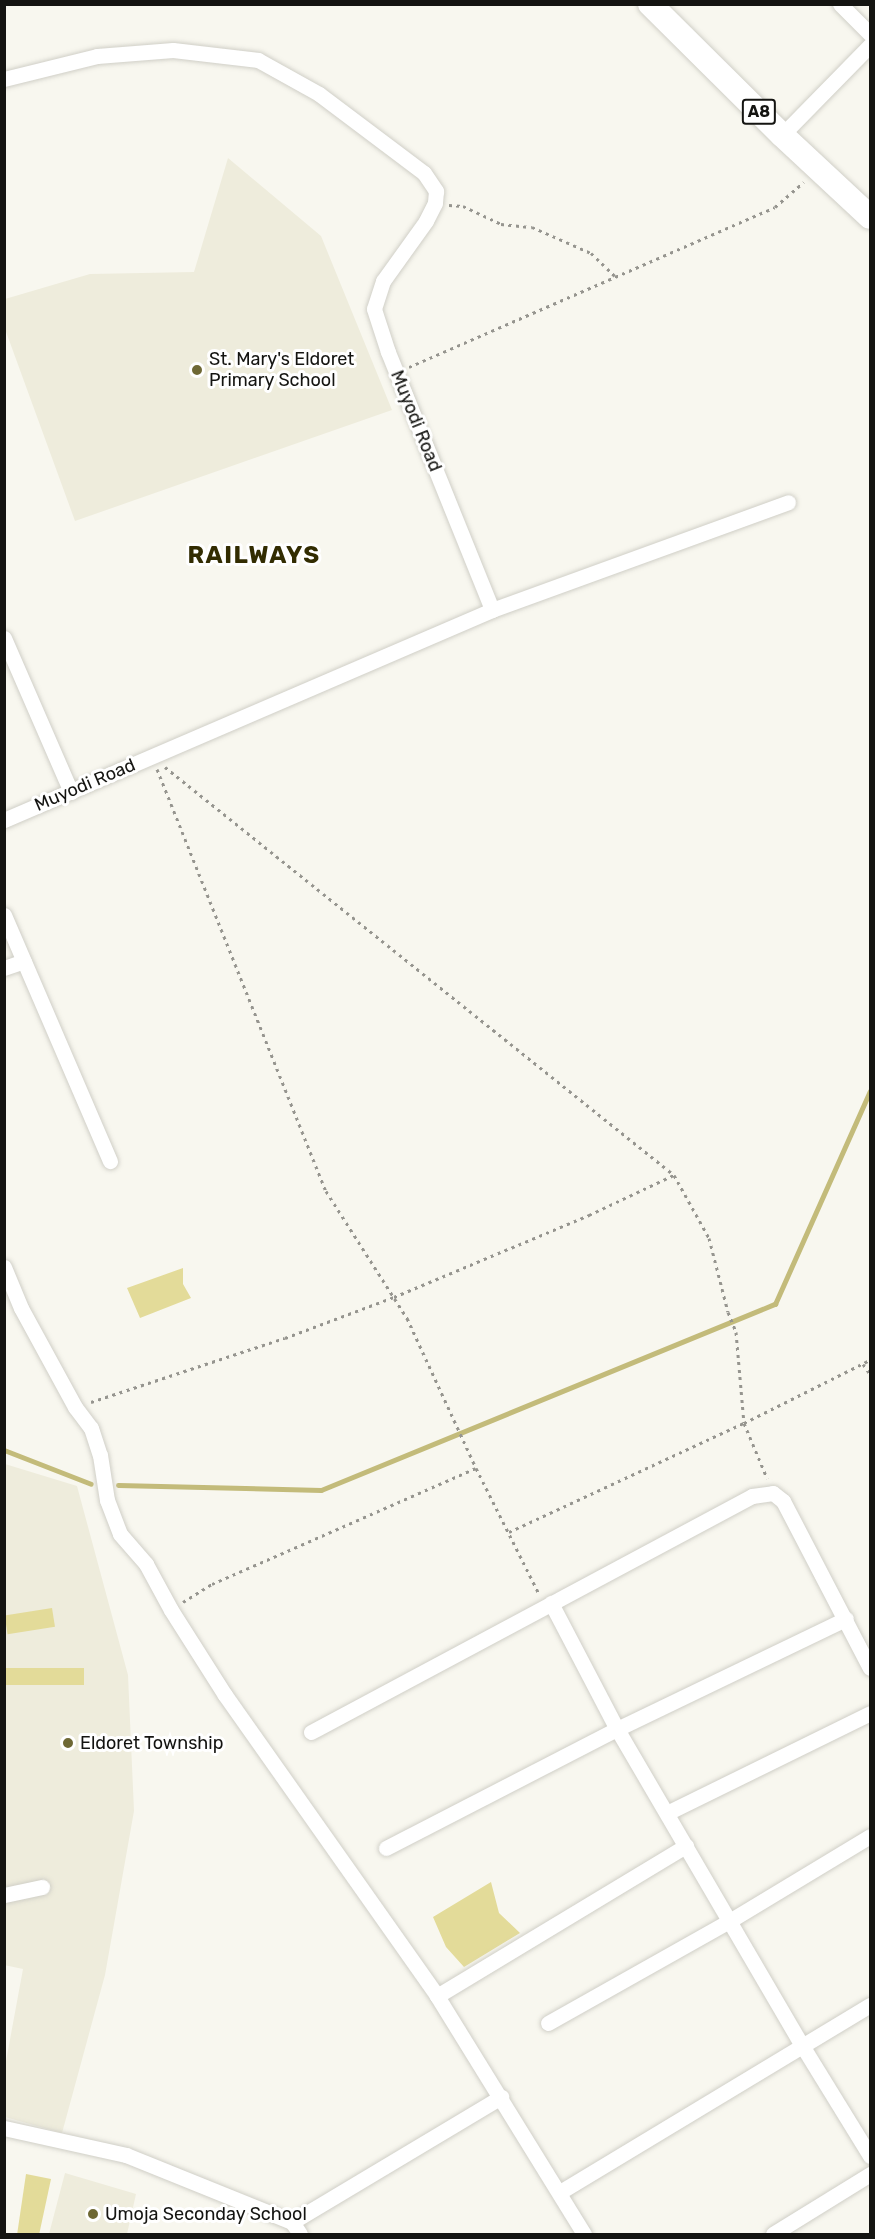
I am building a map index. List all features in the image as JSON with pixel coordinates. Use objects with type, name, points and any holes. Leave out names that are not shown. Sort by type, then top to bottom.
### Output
[{"type":"highway","name":"A8","points":[[650,4],[782,135],[870,217]]},
{"type":"street","points":[[840,4],[870,34]]},
{"type":"street","points":[[782,135],[870,45]]},
{"type":"street","points":[[4,79],[108,55],[173,50],[258,60],[319,94],[424,173],[436,191],[435,203]]},
{"type":"street","name":"Muyodi Road","points":[[4,820],[492,610],[397,373],[374,309],[383,281],[426,221],[435,203]]},
{"type":"street","points":[[492,610],[788,502]]},
{"type":"street","points":[[4,638],[71,792]]},
{"type":"street","points":[[4,915],[110,1161]]},
{"type":"street","points":[[4,968],[24,961]]},
{"type":"street","points":[[4,1267],[21,1308],[75,1407],[91,1428],[100,1455],[107,1500],[120,1534],[146,1564],[171,1610],[225,1695],[437,1996],[560,2192],[584,2235]]},
{"type":"street","points":[[311,1732],[752,1496],[773,1493],[783,1501],[870,1668]]},
{"type":"street","points":[[548,1604],[617,1729],[731,1920],[803,2047],[870,2156]]},
{"type":"street","points":[[386,1848],[617,1729],[846,1619]]},
{"type":"street","points":[[667,1813],[870,1713]]},
{"type":"street","points":[[548,2023],[731,1920],[870,1836]]},
{"type":"street","points":[[437,1996],[686,1846]]},
{"type":"street","points":[[4,1895],[42,1887]]},
{"type":"street","points":[[560,2192],[870,2006]]},
{"type":"street","points":[[4,2128],[126,2155],[296,2228],[501,2097]]},
{"type":"street","points":[[773,2235],[870,2174]]},
{"type":"path","points":[[397,373],[775,207],[819,168]]},
{"type":"path","points":[[435,203],[463,206],[501,225],[532,227],[591,253],[616,277]]},
{"type":"path","points":[[152,756],[674,1175],[709,1238],[728,1312],[736,1332],[744,1424],[773,1493]]},
{"type":"path","points":[[152,756],[326,1191],[407,1318],[476,1468],[548,1604]]},
{"type":"path","points":[[75,1407],[285,1338],[394,1297],[589,1215],[674,1175]]},
{"type":"path","points":[[509,1532],[744,1424],[870,1360]]},
{"type":"path","points":[[863,1364],[870,1374]]},
{"type":"path","points":[[171,1610],[212,1584],[476,1468]]},
{"type":"shaded area","name":"St. Mary's Eldoret Primary School","points":[[228,158],[321,236],[392,410],[75,521],[5,329],[5,299],[90,274],[194,272]]},
{"type":"shaded area","name":"Eldoret Township","points":[[5,1464],[77,1486],[128,1675],[134,1811],[105,1975],[62,2133],[5,2117],[4,2072],[23,1969],[4,1965]]},
{"type":"shaded area","name":"Umoja Seconday School","points":[[65,2173],[136,2194],[127,2234],[49,2234]]},
{"type":"building","points":[[183,1268],[183,1284],[191,1298],[140,1318],[127,1288]]},
{"type":"building","points":[[52,1608],[55,1627],[8,1634],[5,1616]]},
{"type":"building","points":[[4,1668],[84,1668],[84,1685],[4,1685]]},
{"type":"building","points":[[491,1882],[499,1913],[520,1933],[464,1967],[446,1947],[433,1917]]},
{"type":"building","points":[[26,2174],[51,2179],[39,2235],[17,2235]]},
{"type":"waterway","points":[[118,1485],[321,1490],[775,1304],[870,1091]]},
{"type":"waterway","points":[[4,1450],[91,1484]]},
{"type":"place","name":"St. Mary's Eldoret Primary School","points":[[197,370]]},
{"type":"place","name":"Eldoret Township","points":[[68,1743]]},
{"type":"place","name":"Umoja Seconday School","points":[[93,2214]]},
{"type":"district","name":"RAILWAYS","points":[[254,556]]}]
